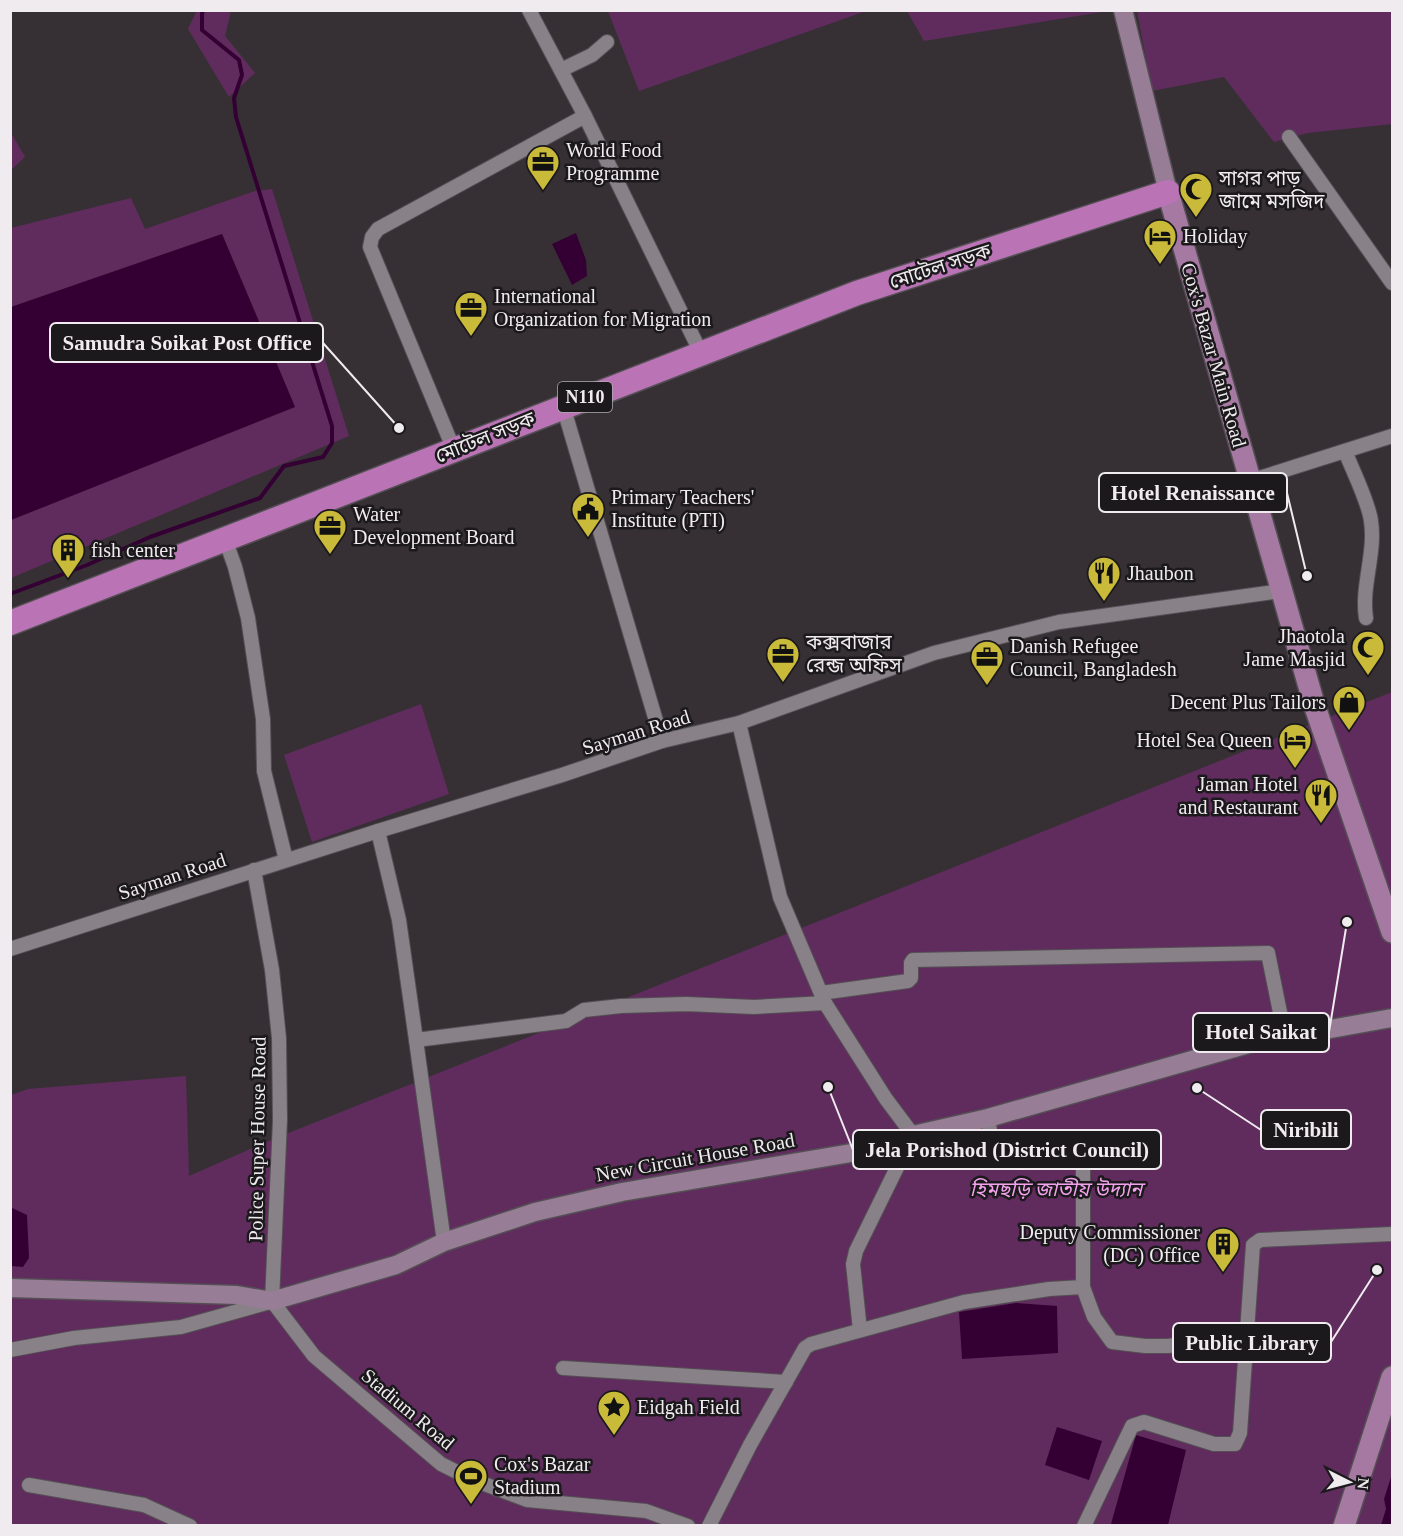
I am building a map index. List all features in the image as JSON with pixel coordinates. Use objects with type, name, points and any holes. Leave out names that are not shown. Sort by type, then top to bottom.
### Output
[{"type":"highway","name":"মোটেল সড়ক","points":[[10,623],[856,293],[1168,192]]},
{"type":"main road","name":"Cox's Bazar Main Road","points":[[1168,192],[1314,704],[1392,930]]},
{"type":"main road","points":[[1344,1526],[1392,1379]]},
{"type":"street","points":[[530,10],[585,116],[701,353]]},
{"type":"street","points":[[1123,10],[1168,192]]},
{"type":"street","points":[[561,70],[592,55],[607,42]]},
{"type":"street","points":[[453,450],[370,247],[372,237],[378,229],[585,116]]},
{"type":"street","points":[[1289,137],[1392,283]]},
{"type":"street","points":[[563,406],[662,741]]},
{"type":"street","points":[[1250,481],[1392,436]]},
{"type":"street","points":[[1345,451],[1371,519],[1372,534],[1363,601],[1365,618]]},
{"type":"street","points":[[225,539],[248,618],[263,719],[264,771],[286,860]]},
{"type":"street","name":"Sayman Road","points":[[10,949],[254,870],[562,775],[662,741],[739,723],[945,650],[1059,622],[1281,591]]},
{"type":"street","points":[[739,723],[780,897],[823,998],[886,1099],[914,1135],[856,1251],[853,1264],[860,1330]]},
{"type":"street","points":[[378,831],[399,920],[444,1242]]},
{"type":"street","name":"Police Super House Road","points":[[254,870],[272,970],[279,1038],[280,1120],[272,1301]]},
{"type":"street","points":[[416,1040],[566,1021],[584,1010],[621,1006],[686,1004],[754,1007],[823,998],[908,981],[911,978],[911,963],[914,960],[1268,953],[1285,1037]]},
{"type":"street","name":"New Circuit House Road","points":[[10,1350],[74,1338],[181,1327],[396,1265],[444,1242],[535,1212],[611,1194],[857,1152],[914,1135],[988,1118],[1252,1043],[1392,1018]]},
{"type":"street","points":[[988,1118],[992,1143],[1079,1148],[1083,1152],[1083,1287],[1094,1317],[1112,1342],[1168,1346],[1248,1336]]},
{"type":"street","points":[[1084,1526],[1121,1447],[1132,1426],[1137,1423],[1144,1422],[1214,1444],[1235,1444],[1240,1433],[1253,1245],[1260,1240],[1392,1234]]},
{"type":"street","points":[[709,1526],[750,1445],[805,1348],[811,1344],[964,1302],[1049,1289],[1083,1287]]},
{"type":"street","points":[[10,1288],[237,1295],[272,1301]]},
{"type":"street","name":"Stadium Road","points":[[272,1301],[314,1356],[441,1464],[471,1479],[527,1500],[646,1511],[688,1526]]},
{"type":"street","points":[[563,1368],[786,1382]]},
{"type":"street","points":[[28,1485],[144,1505],[178,1518],[190,1526]]},
{"type":"green space","points":[[197,10],[231,11],[225,36],[255,73],[229,97],[188,29]]},
{"type":"green space","points":[[608,11],[866,11],[639,91]]},
{"type":"green space","points":[[907,11],[1108,11],[924,41]]},
{"type":"green space","points":[[1137,11],[1392,11],[1392,124],[1308,133],[1274,142],[1224,77],[1152,91]]},
{"type":"green space","points":[[10,131],[25,157],[11,170],[10,170]]},
{"type":"green space","points":[[272,189],[349,436],[11,578],[11,520],[295,407],[222,234],[11,307],[11,228],[131,198],[145,229],[255,191]]},
{"type":"green space","name":"হিমছড়ি জাতীয় উদ্যান","points":[[1392,692],[1392,1525],[11,1526],[11,1095],[28,1089],[186,1076],[189,1176],[271,1140]]},
{"type":"green space","points":[[421,704],[449,794],[312,842],[284,755]]},
{"type":"shaded area","points":[[576,233],[586,260],[587,276],[572,285],[552,244]]},
{"type":"shaded area","points":[[222,234],[295,407],[11,520],[11,307]]},
{"type":"shaded area","points":[[10,1207],[27,1215],[29,1258],[23,1267],[11,1266]]},
{"type":"shaded area","points":[[1016,1303],[1057,1306],[1058,1353],[962,1359],[959,1312]]},
{"type":"shaded area","points":[[1057,1427],[1102,1441],[1089,1480],[1045,1465]]},
{"type":"shaded area","points":[[1136,1435],[1186,1450],[1168,1525],[1111,1524]]},
{"type":"shaded area","points":[[1392,1474],[1392,1525],[1381,1525],[1386,1509],[1384,1499]]},
{"type":"waterway","points":[[10,594],[87,565],[150,537],[260,498],[284,466],[323,457],[332,443],[332,426],[236,117],[234,98],[242,75],[239,60],[202,30],[204,10]]},
{"type":"place","name":"World Food Programme","points":[[543,191]]},
{"type":"place","name":"সাগর পাড় জামে মসজিদ","points":[[1196,218]]},
{"type":"place","name":"Holiday","points":[[1160,265]]},
{"type":"place","name":"International Organization for Migration","points":[[471,337]]},
{"type":"place","name":"Samudra Soikat Post Office","points":[[399,428]]},
{"type":"place","name":"Primary Teachers' Institute (PTI)","points":[[588,538]]},
{"type":"place","name":"Water Development Board","points":[[330,555]]},
{"type":"place","name":"Hotel Renaissance","points":[[1307,576]]},
{"type":"place","name":"fish center","points":[[68,579]]},
{"type":"place","name":"Jhaubon","points":[[1104,602]]},
{"type":"place","name":"Jhaotola Jame Masjid","points":[[1368,676]]},
{"type":"place","name":"কক্সবাজার রেন্জ অফিস","points":[[783,683]]},
{"type":"place","name":"Danish Refugee Council, Bangladesh","points":[[987,686]]},
{"type":"place","name":"Decent Plus Tailors","points":[[1349,731]]},
{"type":"place","name":"Hotel Sea Queen","points":[[1295,769]]},
{"type":"place","name":"Jaman Hotel and Restaurant","points":[[1321,824]]},
{"type":"place","name":"Hotel Saikat","points":[[1347,922]]},
{"type":"place","name":"Jela Porishod (District Council)","points":[[828,1087]]},
{"type":"place","name":"Niribili","points":[[1197,1088]]},
{"type":"place","name":"Public Library","points":[[1377,1270]]},
{"type":"place","name":"Deputy Commissioner (DC) Office","points":[[1223,1273]]},
{"type":"place","name":"Eidgah Field","points":[[614,1436]]},
{"type":"place","name":"Cox's Bazar Stadium","points":[[471,1505]]}]
